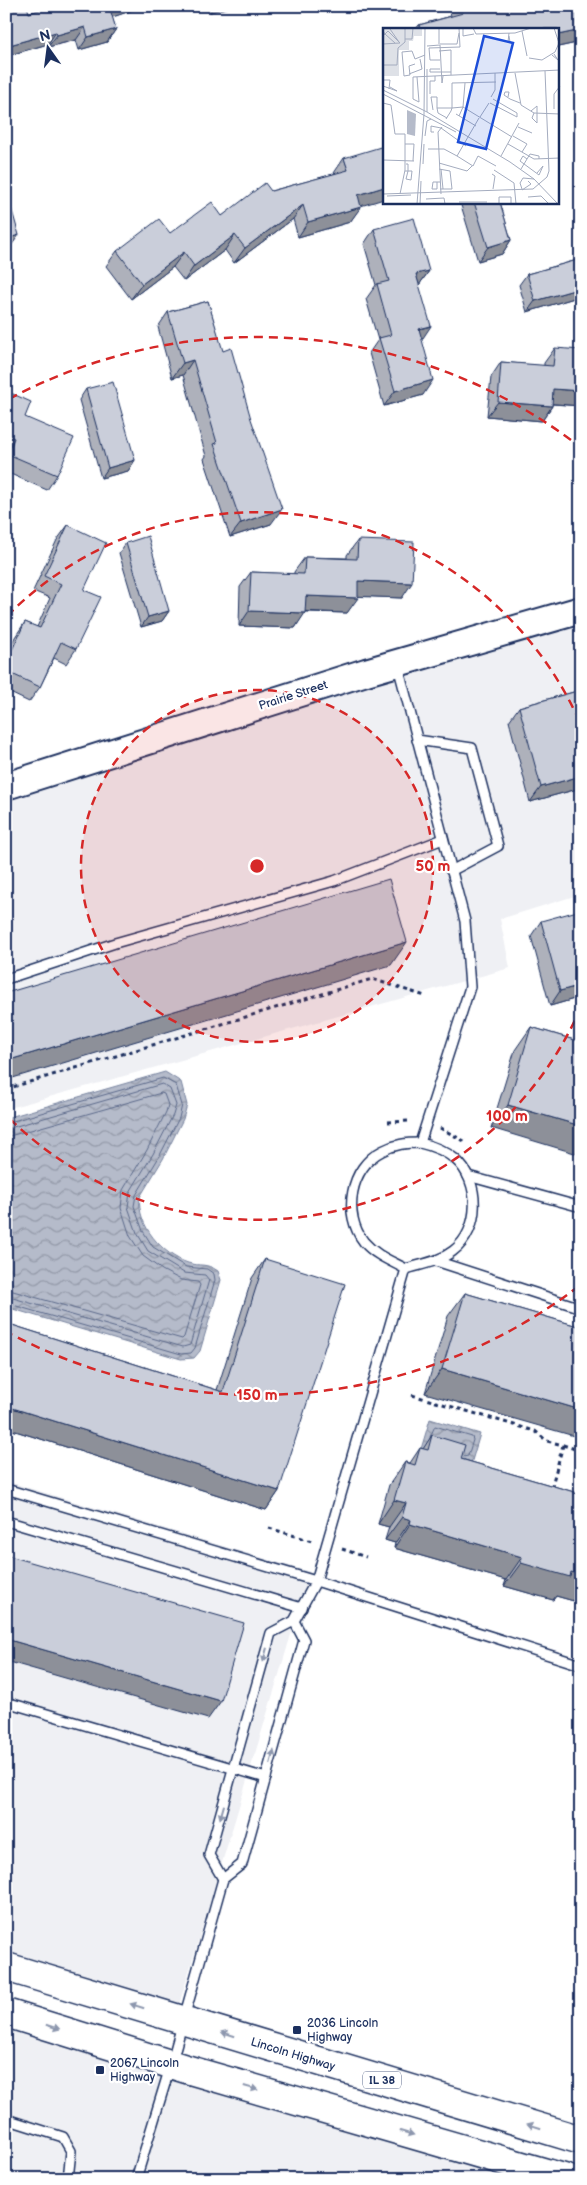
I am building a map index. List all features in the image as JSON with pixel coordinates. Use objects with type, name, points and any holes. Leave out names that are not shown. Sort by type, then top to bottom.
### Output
[{"type":"main road","name":"Lincoln Highway","points":[[6,1967],[581,2140]]},
{"type":"main road","points":[[6,2013],[171,2064],[566,2179]]},
{"type":"street","name":"Prairie Street","points":[[6,786],[397,663],[581,610]]},
{"type":"lane","points":[[397,663],[465,921],[470,987],[420,1143]]},
{"type":"lane","points":[[417,740],[472,748],[475,757],[498,846],[452,870]]},
{"type":"lane","points":[[6,979],[115,943],[334,880],[443,839]]},
{"type":"lane","points":[[420,1143],[439,1148],[456,1160],[468,1176],[474,1195],[474,1216],[467,1235],[454,1250],[436,1261],[406,1269],[378,1255],[363,1241],[354,1223],[351,1203],[355,1183],[365,1165],[380,1151],[399,1144],[420,1143]]},
{"type":"lane","points":[[468,1176],[581,1207]]},
{"type":"lane","points":[[436,1261],[581,1308]]},
{"type":"lane","points":[[223,1879],[209,1855],[235,1768],[271,1632],[294,1621],[316,1581],[406,1269]]},
{"type":"lane","points":[[6,1488],[316,1581],[581,1665]]},
{"type":"lane","points":[[6,1521],[302,1608]]},
{"type":"lane","points":[[136,2179],[171,2064],[223,1879],[242,1864],[304,1640],[294,1621]]},
{"type":"lane","points":[[6,1702],[266,1778]]},
{"type":"lane","points":[[6,2119],[63,2137],[71,2150],[68,2179]]},
{"type":"path","points":[[6,1089],[372,980],[424,996]]},
{"type":"path","points":[[412,1395],[535,1431],[547,1441],[581,1451]]},
{"type":"path","points":[[549,1496],[562,1445]]},
{"type":"shaded area","points":[[581,618],[581,894],[500,919],[510,968],[6,1109],[6,793]]},
{"type":"shaded area","points":[[6,1481],[310,1572],[178,2008],[6,1957]]},
{"type":"shaded area","points":[[6,2025],[575,2179],[6,2179]]},
{"type":"water","points":[[165,1072],[181,1082],[187,1105],[183,1119],[163,1159],[140,1197],[140,1208],[142,1218],[153,1238],[169,1253],[188,1263],[214,1268],[218,1271],[221,1280],[200,1351],[194,1358],[181,1359],[6,1307],[6,1118]]},
{"type":"water","points":[[430,1419],[480,1434],[471,1464],[421,1449]]},
{"type":"building","points":[[27,6],[29,13],[54,6],[117,6],[110,9],[116,29],[88,37],[85,27],[57,35],[56,32],[6,46],[6,7]]},
{"type":"building","points":[[461,6],[581,6],[581,30],[560,35],[560,28],[420,28],[419,25],[463,13]]},
{"type":"building","points":[[383,146],[383,187],[358,195],[361,207],[308,222],[303,205],[245,248],[235,235],[194,266],[184,252],[142,284],[117,251],[159,219],[170,233],[212,202],[222,216],[265,183],[271,191],[348,170],[344,158]]},
{"type":"building","points":[[6,197],[8,197],[19,235],[6,239]]},
{"type":"building","points":[[475,204],[501,204],[511,240],[488,247]]},
{"type":"building","points":[[414,218],[429,271],[416,274],[431,326],[419,329],[433,380],[395,391],[379,338],[391,335],[377,284],[389,281],[374,229]]},
{"type":"building","points":[[581,259],[581,288],[535,301],[527,274]]},
{"type":"building","points":[[208,301],[223,351],[231,348],[251,419],[282,509],[241,523],[214,444],[217,443],[193,360],[183,363],[168,312]]},
{"type":"building","points":[[555,348],[581,350],[581,391],[553,389],[552,406],[498,402],[501,362],[553,366]]},
{"type":"building","points":[[113,382],[135,460],[108,468],[86,389]]},
{"type":"building","points":[[6,391],[31,402],[25,417],[74,438],[57,475],[8,454],[14,438],[6,435]]},
{"type":"building","points":[[68,525],[106,543],[84,590],[101,597],[76,649],[61,642],[40,687],[12,674],[6,668],[6,663],[25,622],[40,628],[61,584],[44,576]]},
{"type":"building","points":[[148,536],[169,611],[148,617],[126,543]]},
{"type":"building","points":[[358,540],[414,542],[412,583],[358,581],[358,598],[306,596],[305,613],[249,611],[251,572],[304,574],[305,557],[357,559]]},
{"type":"building","points":[[581,690],[581,776],[541,787],[519,707]]},
{"type":"building","points":[[389,879],[407,942],[6,1061],[6,993]]},
{"type":"building","points":[[581,910],[581,985],[560,991],[541,921]]},
{"type":"building","points":[[531,1027],[581,1042],[581,1126],[508,1105]]},
{"type":"building","points":[[265,1259],[345,1284],[279,1491],[6,1406],[6,1332],[9,1324],[223,1392]]},
{"type":"building","points":[[465,1293],[581,1327],[581,1410],[442,1369]]},
{"type":"building","points":[[432,1435],[465,1445],[461,1459],[581,1494],[581,1575],[571,1572],[570,1577],[521,1563],[522,1557],[410,1524],[411,1520],[402,1517],[406,1503],[394,1500],[405,1462],[415,1465],[420,1448],[428,1450]]},
{"type":"building","points":[[6,1555],[244,1623],[221,1701],[6,1639]]},
{"type":"place","name":"2036 Lincoln Highway","points":[[297,2030]]},
{"type":"place","name":"2067 Lincoln Highway","points":[[100,2070]]}]
